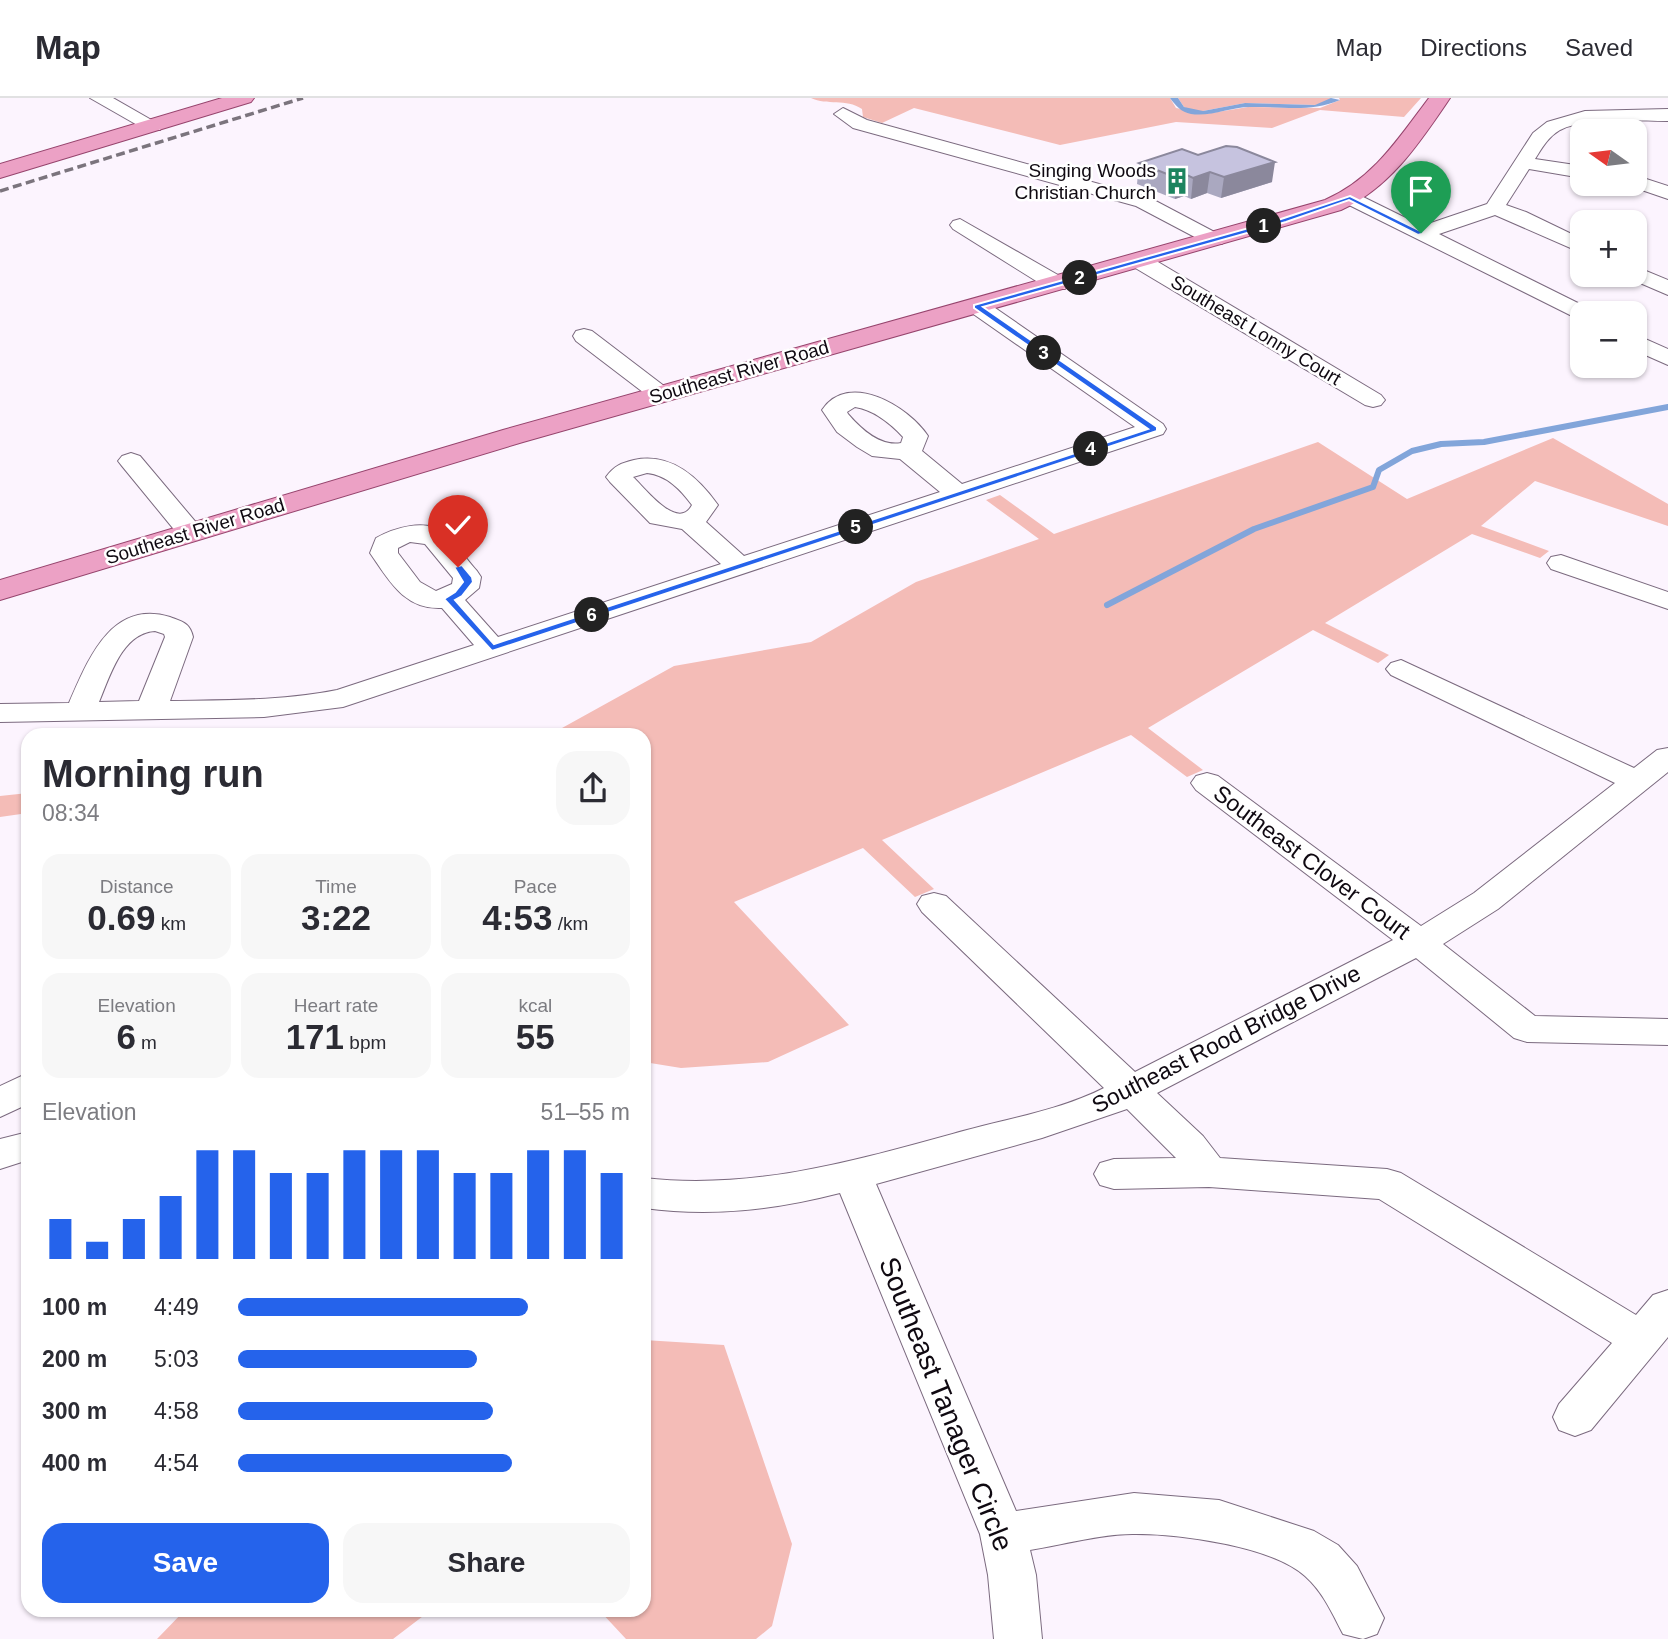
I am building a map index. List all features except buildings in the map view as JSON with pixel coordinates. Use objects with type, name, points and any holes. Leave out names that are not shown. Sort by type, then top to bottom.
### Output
[{"type":"main road","points":[[0,171],[244,98]]},
{"type":"main road","name":"Southeast River Road","points":[[0,590],[660,394],[1322,209],[1350,198],[1387,170],[1440,98]]},
{"type":"street","points":[[99,98],[153,126]]},
{"type":"street","points":[[843,114],[860,124],[1143,202],[1215,240]]},
{"type":"street","points":[[1421,233],[1466,220],[1494,208],[1545,131],[1567,121],[1596,117],[1668,115]]},
{"type":"street","points":[[1525,163],[1570,170]]},
{"type":"street","points":[[1647,185],[1668,192]]},
{"type":"street","points":[[1350,198],[1570,308]]},
{"type":"street","points":[[1494,208],[1519,216],[1570,241]]},
{"type":"street","points":[[960,225],[1057,284]]},
{"type":"street","name":"Southeast Lonny Court","points":[[1140,261],[1373,400]]},
{"type":"street","points":[[1647,278],[1668,288]]},
{"type":"street","points":[[0,713],[80,712],[114,723],[151,710],[264,708],[343,698],[1154,429],[977,306]]},
{"type":"street","points":[[584,336],[660,394]]},
{"type":"street","points":[[906,451],[957,493]]},
{"type":"street","points":[[131,461],[190,532]]},
{"type":"street","points":[[689,521],[739,566]]},
{"type":"street","points":[[1561,563],[1668,601]]},
{"type":"street","points":[[449,599],[492,648]]},
{"type":"street","points":[[80,712],[111,643],[130,627],[156,622],[177,629],[179,637],[151,710]]},
{"type":"street","points":[[1401,669],[1636,781]]},
{"type":"street","name":"Southeast Rood Bridge Drive","points":[[651,1194],[699,1199],[747,1196],[852,1175],[1063,1119],[1107,1103],[1417,941],[1486,901],[1668,757]]},
{"type":"street","name":"Southeast Clover Court","points":[[1207,783],[1417,941],[1527,1029],[1668,1032]]},
{"type":"street","points":[[934,904],[1189,1146],[1209,1172]]},
{"type":"street","points":[[0,1103],[21,1091]]},
{"type":"street","points":[[0,1154],[21,1148]]},
{"type":"street","points":[[1114,1174],[1209,1172],[1387,1184],[1641,1339]]},
{"type":"street","name":"Southeast Tanager Circle","points":[[852,1175],[1003,1534],[1012,1575],[1018,1639]]},
{"type":"street","points":[[1575,1417],[1668,1307]]},
{"type":"street","points":[[1003,1534],[1134,1513],[1219,1521],[1298,1546],[1321,1560],[1340,1581],[1360,1618]]},
{"type":"shaded area","points":[[811,98],[1170,98],[1176,108],[1205,114],[1248,107],[1320,108],[1340,100],[1339,98],[1421,98],[1404,117],[1320,110],[1272,128],[1176,122],[1060,145],[914,108],[882,123],[863,117],[862,109],[856,106]]},
{"type":"shaded area","points":[[1178,98],[1331,99],[1316,105],[1245,103],[1192,111],[1184,107]]},
{"type":"shaded area","points":[[1553,438],[1668,504],[1668,526],[1535,481],[1481,526],[1549,551],[1540,558],[1472,534],[1325,623],[1389,655],[1378,663],[1313,630],[1148,728],[1203,770],[1187,777],[1131,735],[882,840],[934,889],[915,897],[863,848],[734,902],[849,1025],[768,1062],[681,1068],[651,1063],[651,728],[562,728],[674,666],[811,642],[916,582],[1039,539],[986,500],[1000,495],[1054,534],[1318,442],[1407,499]]},
{"type":"shaded area","points":[[21,794],[21,814],[0,817],[0,796]]},
{"type":"shaded area","points":[[651,1340],[724,1345],[792,1544],[772,1626],[756,1639],[626,1639],[606,1617],[651,1617]]},
{"type":"shaded area","points":[[178,1617],[422,1617],[393,1639],[157,1639]]},
{"type":"water","points":[[1170,98],[1178,98],[1184,107],[1203,111],[1245,103],[1315,105],[1331,98],[1340,100],[1306,108],[1243,107],[1198,115],[1182,110]]},
{"type":"waterway","points":[[1107,605],[1254,529],[1373,487],[1379,470],[1412,451],[1441,444],[1484,442],[1668,407]]},
{"type":"railway","points":[[0,191],[303,98]]},
{"type":"place","name":"Singing Woods Christian Church","points":[[1177,181]]},
{"type":"route","points":[[458,567],[468,582],[465,588],[449,599],[492,648],[1154,429],[977,306],[1284,220],[1350,198],[1421,233]]}]
